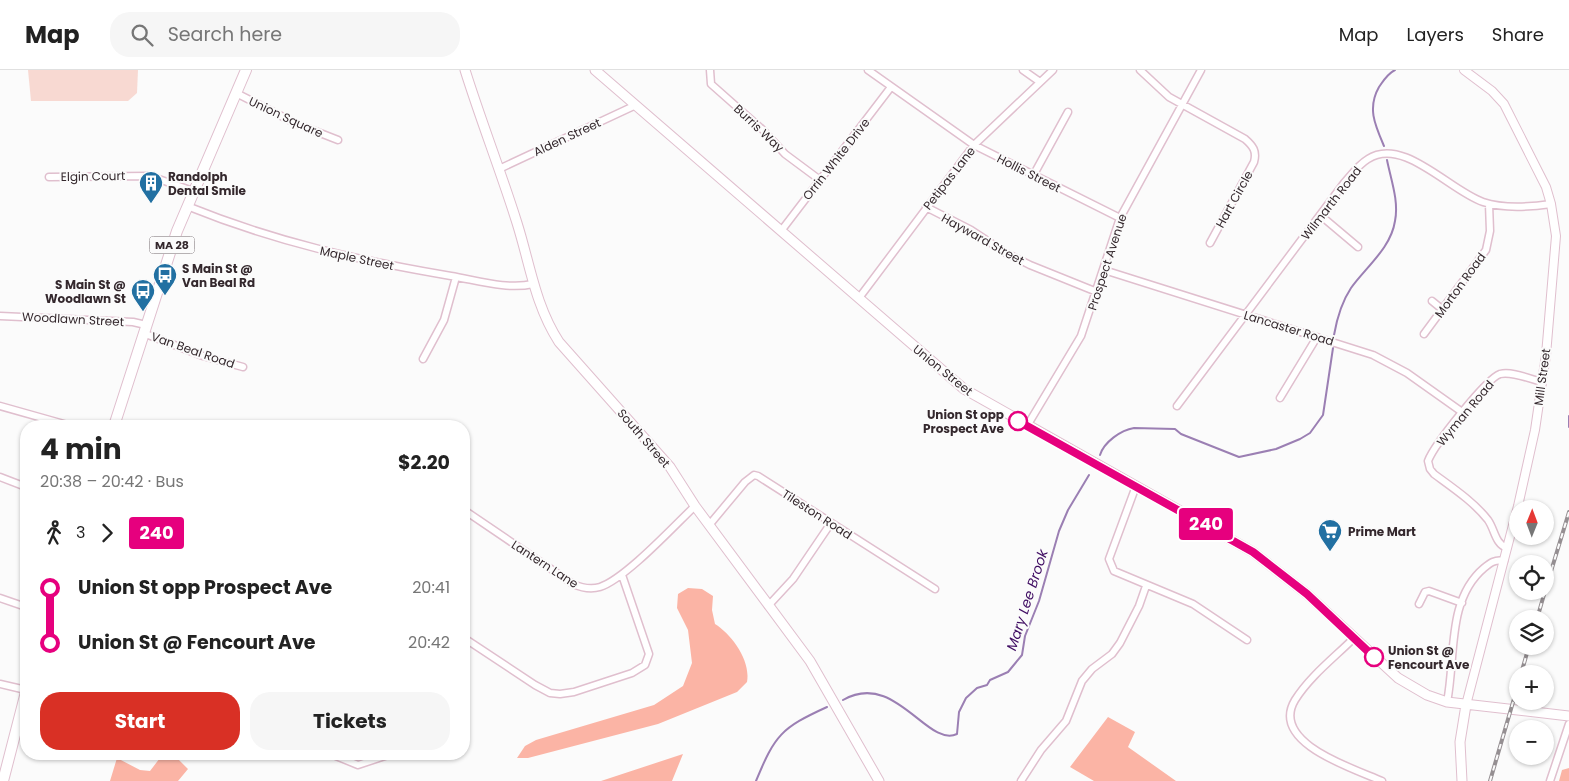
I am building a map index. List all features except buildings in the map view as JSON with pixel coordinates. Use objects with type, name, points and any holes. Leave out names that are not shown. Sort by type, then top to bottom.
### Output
[{"type":"main road","name":"MA 28","points":[[116,420],[187,206],[246,70]]},
{"type":"main road","name":"South Street","points":[[465,70],[519,229],[543,314],[559,342],[670,467],[695,506],[810,661],[879,781]]},
{"type":"main road","name":"Union Street","points":[[595,70],[956,382],[977,398],[1253,552],[1307,594],[1398,678],[1427,695],[1446,702],[1569,716]]},
{"type":"main road","points":[[1462,781],[1460,742],[1466,705]]},
{"type":"main road","points":[[3,775],[20,713]]},
{"type":"street","name":"Burris Way","points":[[710,70],[711,84],[763,130],[785,154],[820,180]]},
{"type":"street","name":"Hollis Street","points":[[868,70],[974,145],[1120,218]]},
{"type":"street","points":[[1023,70],[1040,82]]},
{"type":"street","name":"Petipas Lane","points":[[859,298],[974,145],[1053,70]]},
{"type":"street","points":[[1140,70],[1169,97],[1182,106]]},
{"type":"street","name":"Prospect Avenue","points":[[1027,426],[1081,336],[1120,218],[1201,70]]},
{"type":"street","name":"Mill Street","points":[[1466,705],[1507,548],[1532,440],[1542,382],[1556,236],[1546,187],[1504,104],[1492,91],[1467,71]]},
{"type":"street","name":"Orrin White Drive","points":[[781,231],[892,87]]},
{"type":"street","name":"Union Square","points":[[236,94],[297,124],[338,140]]},
{"type":"street","name":"Alden Street","points":[[499,169],[636,105]]},
{"type":"street","name":"Hart Circle","points":[[1182,106],[1245,140],[1255,150],[1254,162],[1210,243]]},
{"type":"street","points":[[1033,176],[1068,112]]},
{"type":"street","name":"Wilmarth Road","points":[[1177,406],[1358,166],[1375,155],[1404,156],[1464,193],[1489,204],[1524,206],[1551,204]]},
{"type":"street","name":"Elgin Court","points":[[49,177],[150,176],[193,191]]},
{"type":"street","name":"Morton Road","points":[[1424,334],[1486,250],[1490,231],[1489,204]]},
{"type":"street","name":"Maple Street","points":[[187,206],[240,227],[360,260],[513,286],[533,284]]},
{"type":"street","name":"Hayward Street","points":[[926,207],[971,230],[1014,257],[1097,292]]},
{"type":"street","points":[[1320,215],[1358,247]]},
{"type":"street","name":"Lancaster Road","points":[[1104,270],[1317,337],[1389,362],[1462,412]]},
{"type":"street","points":[[423,359],[444,320],[456,277]]},
{"type":"street","points":[[1432,301],[1442,310]]},
{"type":"street","name":"Woodlawn Street","points":[[0,316],[133,322],[145,329]]},
{"type":"street","name":"Van Beal Road","points":[[145,329],[203,356],[243,367]]},
{"type":"street","points":[[1280,398],[1317,337]]},
{"type":"street","name":"Wyman Road","points":[[1507,548],[1500,544],[1493,529],[1482,514],[1434,474],[1428,466],[1430,454],[1462,412],[1489,382],[1501,374],[1514,375],[1542,382]]},
{"type":"street","points":[[0,406],[50,420]]},
{"type":"street","name":"Tileston Road","points":[[710,524],[745,482],[754,476],[935,589]]},
{"type":"street","points":[[0,477],[20,485]]},
{"type":"street","points":[[1136,486],[1109,558],[1114,571],[1146,586],[1193,604],[1247,640]]},
{"type":"street","name":"Lantern Lane","points":[[470,514],[581,587],[601,587],[622,575],[695,506]]},
{"type":"street","points":[[768,606],[793,579],[831,523]]},
{"type":"street","points":[[1446,702],[1454,634],[1462,603],[1470,584],[1477,574],[1493,562],[1504,560]]},
{"type":"street","points":[[470,642],[550,693],[567,693],[632,672],[645,665],[649,654],[622,575]]},
{"type":"street","points":[[1021,781],[1041,750],[1066,720],[1082,681],[1092,669],[1112,654],[1120,643],[1136,614],[1146,586]]},
{"type":"street","points":[[1419,604],[1425,592],[1429,591],[1462,603]]},
{"type":"street","points":[[0,598],[20,605]]},
{"type":"street","points":[[1354,638],[1299,694],[1292,709],[1291,721],[1297,734],[1310,746],[1382,781]]},
{"type":"street","points":[[0,684],[20,689]]},
{"type":"street","points":[[1550,781],[1569,724]]},
{"type":"street","points":[[346,760],[358,765],[373,760]]},
{"type":"shaded area","points":[[28,70],[138,70],[137,93],[128,101],[31,101]]},
{"type":"shaded area","points":[[688,588],[702,589],[713,596],[712,610],[715,624],[733,641],[743,657],[746,665],[747,682],[737,692],[658,724],[528,758],[517,758],[525,746],[536,740],[654,705],[683,686],[692,663],[688,630],[677,608],[678,594]]},
{"type":"shaded area","points":[[1108,717],[1135,732],[1128,747],[1176,781],[1094,781],[1070,767]]},
{"type":"shaded area","points":[[683,754],[672,781],[601,781]]},
{"type":"shaded area","points":[[116,760],[121,760],[140,770],[150,771],[158,760],[179,760],[188,769],[178,781],[110,781]]},
{"type":"shaded area","points":[[1569,768],[1569,781],[1559,781],[1562,770]]},
{"type":"waterway","name":"Mary Lee Brook","points":[[1384,146],[1375,124],[1373,102],[1379,87],[1388,75],[1395,70]]},
{"type":"waterway","name":"Mary Lee Brook","points":[[1334,335],[1340,311],[1351,288],[1383,249],[1393,231],[1396,206],[1387,160]]},
{"type":"waterway","name":"Mary Lee Brook","points":[[1100,455],[1105,446],[1114,437],[1134,428],[1175,429],[1181,434],[1239,457],[1276,449],[1300,439],[1310,433],[1323,415],[1333,348]]},
{"type":"waterway","points":[[1569,416],[1569,427]]},
{"type":"waterway","name":"Mary Lee Brook","points":[[843,700],[862,693],[879,695],[894,701],[934,730],[946,735],[957,734],[959,712],[966,698],[977,688],[987,685],[990,680],[1008,672],[1022,655],[1025,636],[1039,601],[1059,531],[1068,510],[1089,475]]},
{"type":"waterway","name":"Mary Lee Brook","points":[[756,781],[769,753],[781,735],[799,721],[827,707]]},
{"type":"railway","points":[[1554,561],[1569,512]]},
{"type":"railway","points":[[1540,610],[1542,600]]},
{"type":"railway","points":[[1524,665],[1526,655]]},
{"type":"railway","points":[[1490,781],[1511,710]]},
{"type":"bus line","name":"240","points":[[1018,421],[1253,552],[1307,594],[1374,657]]},
{"type":"place","name":"Randolph Dental Smile","points":[[151,204]]},
{"type":"place","name":"S Main St @ Van Beal Rd","points":[[165,296]]},
{"type":"place","name":"S Main St @ Woodlawn St","points":[[143,312]]},
{"type":"place","name":"Union St opp Prospect Ave","points":[[1018,421]]},
{"type":"place","name":"Prime Mart","points":[[1330,552]]},
{"type":"place","name":"Union St @ Fencourt Ave","points":[[1374,657]]}]
